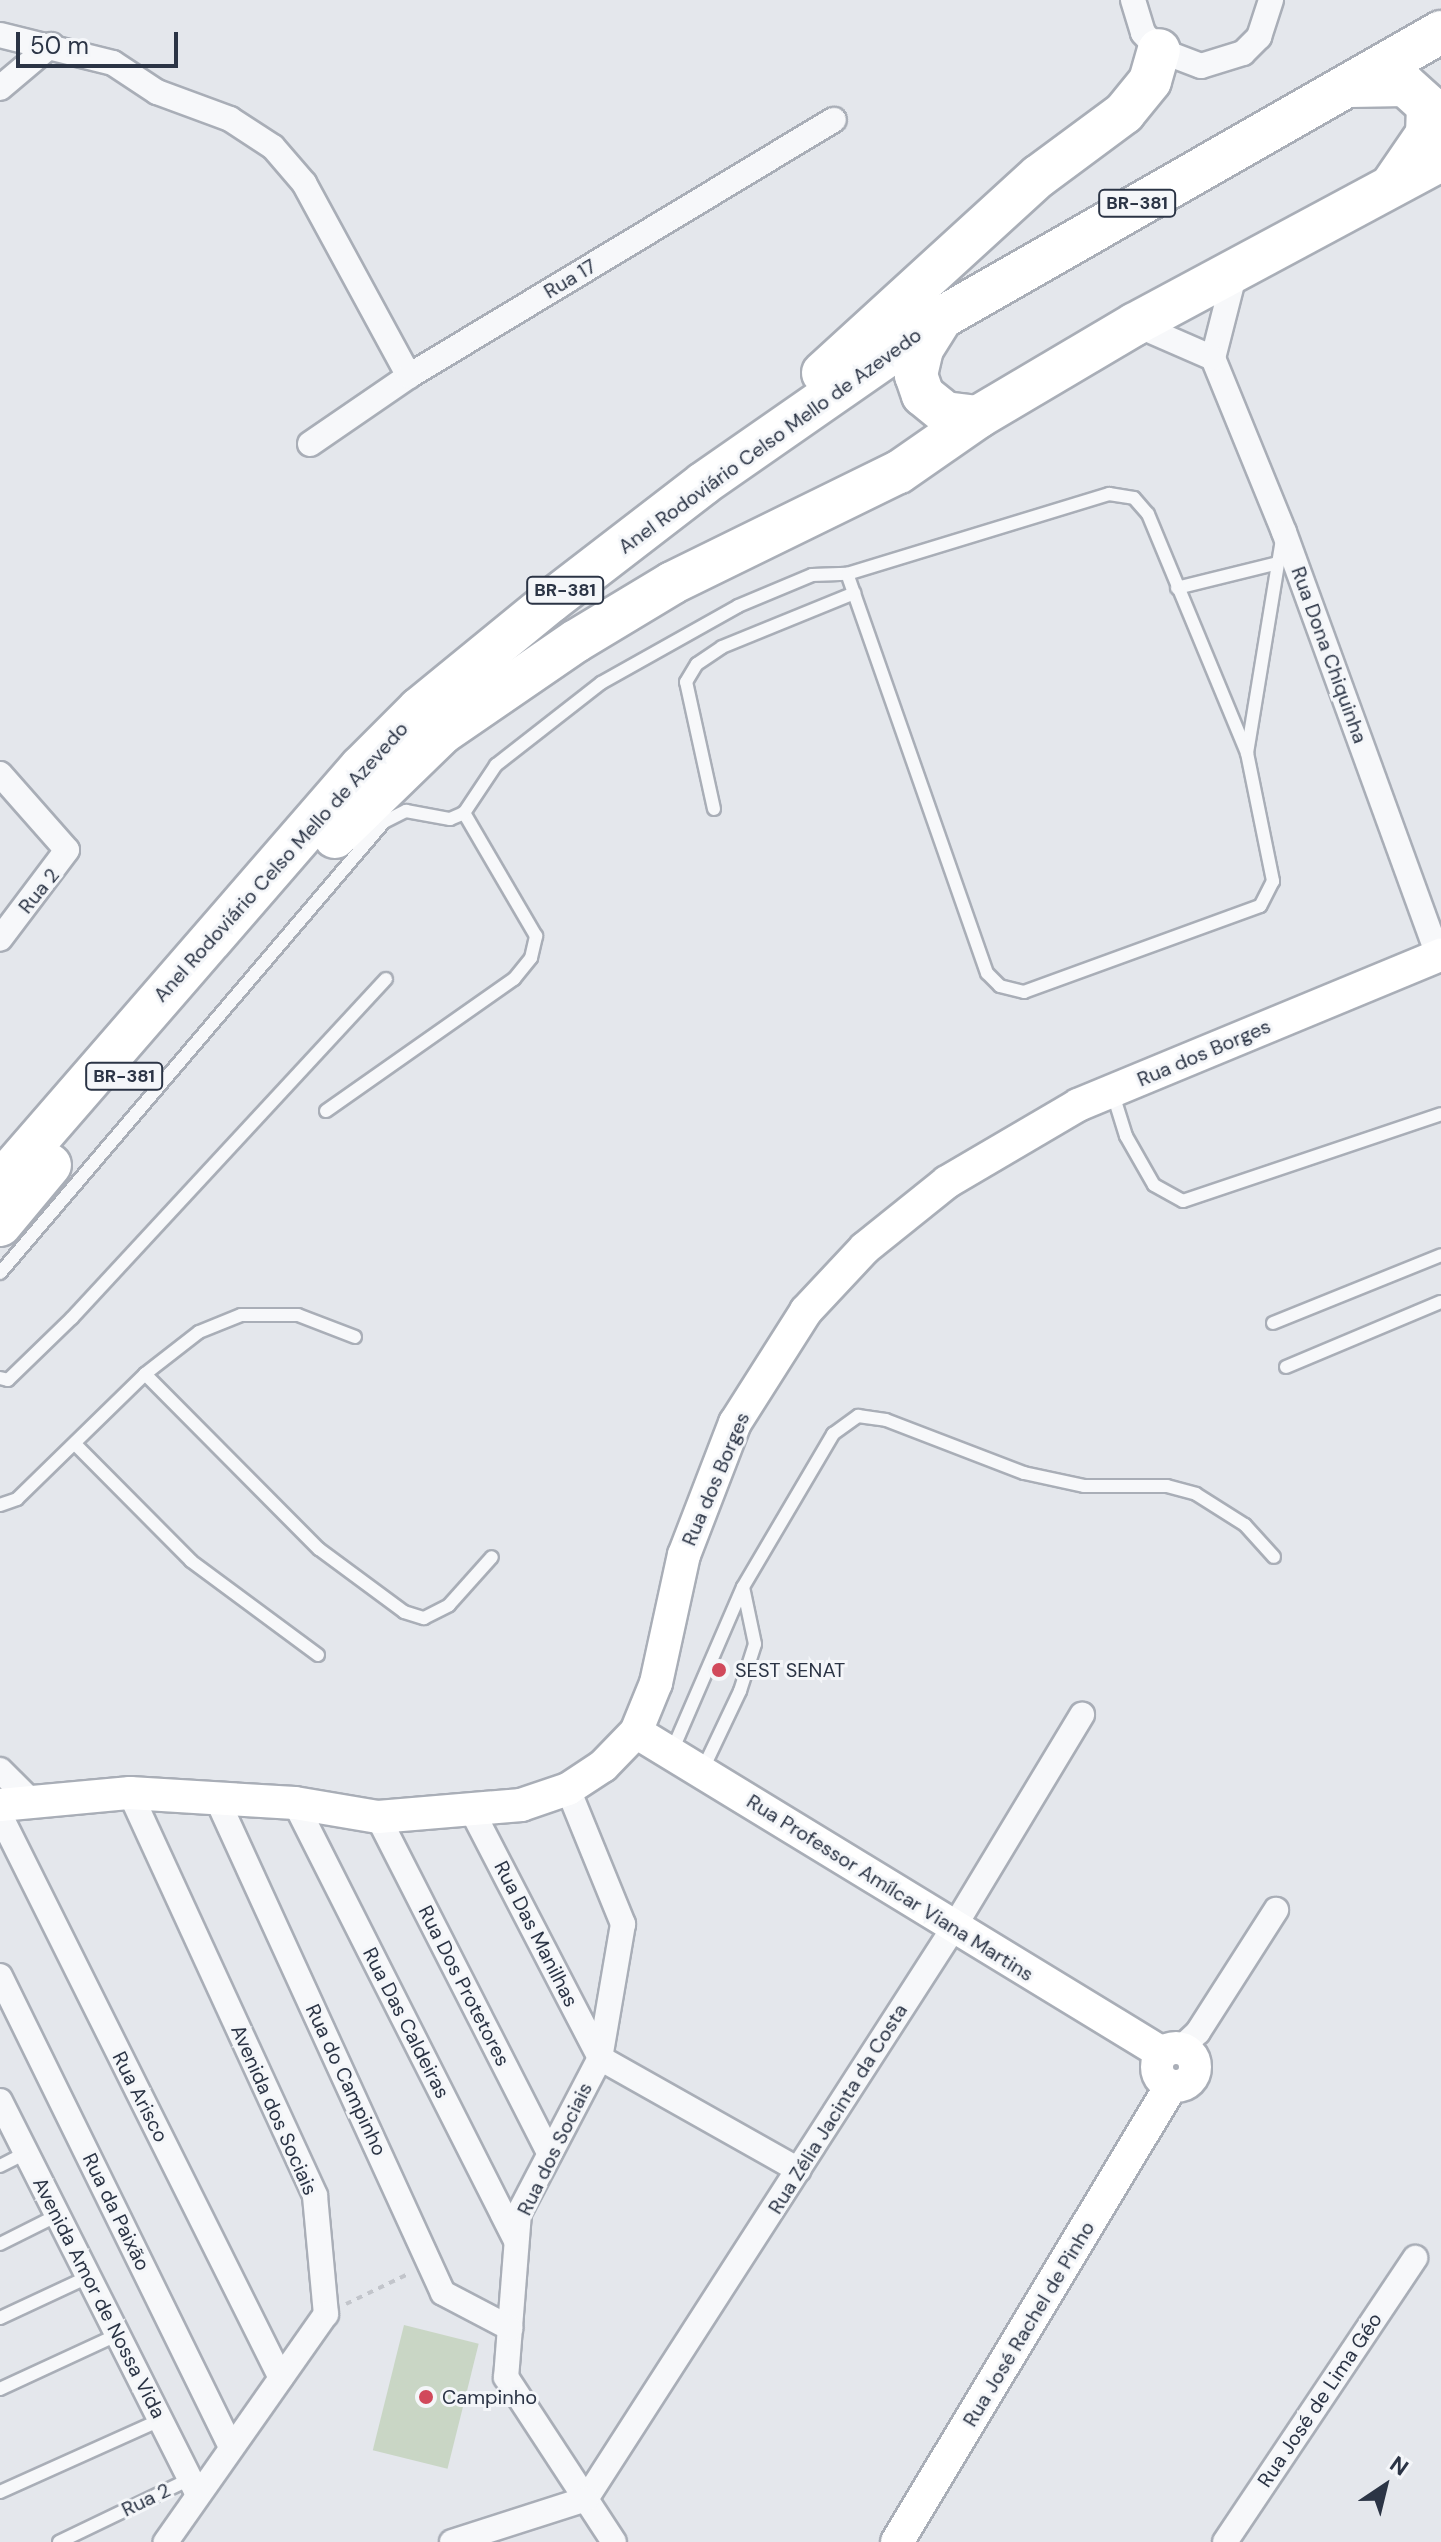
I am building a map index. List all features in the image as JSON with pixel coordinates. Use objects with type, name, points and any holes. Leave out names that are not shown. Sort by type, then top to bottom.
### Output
[{"type":"highway","name":"Anel Rodoviário Celso Mello de Azevedo","points":[[0,1183],[380,748],[419,709],[704,483],[941,318],[1441,32]]},
{"type":"highway","points":[[704,483],[1039,176],[1124,113],[1150,81],[1159,50]]},
{"type":"highway","points":[[1335,90],[1365,83],[1405,85],[1428,106],[1427,134],[1388,189]]},
{"type":"highway","name":"Anel Rodoviário Celso Mello de Azevedo","points":[[0,1225],[248,926],[442,733],[576,641],[672,583],[899,472],[978,417],[1135,324],[1441,160]]},
{"type":"highway","points":[[941,318],[922,349],[916,375],[923,395],[945,413],[978,417]]},
{"type":"street","points":[[1133,0],[1143,33],[1159,50],[1201,66],[1223,63],[1259,37],[1271,0]]},
{"type":"street","points":[[0,35],[51,45],[113,63],[157,92],[230,119],[273,147],[304,183],[409,376]]},
{"type":"street","points":[[0,88],[51,45]]},
{"type":"street","name":"Rua 17","points":[[310,444],[409,376],[834,120]]},
{"type":"street","points":[[1135,324],[1213,358],[1236,268]]},
{"type":"street","name":"Rua Dona Chiquinha","points":[[1213,358],[1284,532],[1440,955]]},
{"type":"street","name":"Rua 2","points":[[0,774],[67,850],[64,861],[0,939]]},
{"type":"street","name":"Rua dos Borges","points":[[15,1803],[130,1793],[295,1803],[378,1817],[521,1805],[568,1789],[603,1766],[636,1732],[656,1683],[684,1555],[735,1423],[806,1311],[865,1248],[947,1182],[1078,1105],[1440,955]]},
{"type":"street","name":"Rua Zélia Jacinta da Costa","points":[[586,2499],[954,1927],[1082,1715]]},
{"type":"street","name":"Rua Professor Amílcar Viana Martins","points":[[636,1732],[1170,2063]]},
{"type":"street","points":[[0,1770],[15,1803]]},
{"type":"street","name":"Rua dos Sociais","points":[[568,1789],[623,1924],[600,2058],[519,2213],[506,2377],[614,2542]]},
{"type":"street","name":"Avenida dos Sociais","points":[[130,1793],[315,2196],[326,2314]]},
{"type":"street","name":"Rua do Campinho","points":[[217,1799],[443,2293],[510,2328]]},
{"type":"street","name":"Rua Das Caldeiras","points":[[295,1803],[517,2242]]},
{"type":"street","name":"Rua Das Manilhas","points":[[471,1809],[600,2058]]},
{"type":"street","name":"Rua Arisco","points":[[0,1815],[281,2378]]},
{"type":"street","name":"Rua Dos Protetores","points":[[378,1817],[550,2154]]},
{"type":"street","name":"Rua José Rachel de Pinho","points":[[897,2542],[1170,2063],[1276,1910]]},
{"type":"street","name":"Rua da Paixão","points":[[0,1976],[231,2447]]},
{"type":"street","points":[[600,2058],[799,2170]]},
{"type":"street","name":"Avenida Amor de Nossa Vida","points":[[0,2101],[194,2487]]},
{"type":"street","name":"Rua José de Lima Géo","points":[[1225,2542],[1415,2258]]},
{"type":"street","points":[[166,2542],[194,2487],[231,2447],[326,2314]]},
{"type":"street","points":[[452,2542],[586,2499]]},
{"type":"lane","points":[[0,1273],[384,822],[406,811],[450,819],[464,813],[496,765],[601,683],[738,606],[812,575],[847,574],[1109,494],[1134,498],[1148,514],[1247,753],[1273,881],[1260,906],[1024,992],[1000,986],[987,973],[847,574]]},
{"type":"lane","points":[[1247,753],[1284,532]]},
{"type":"lane","points":[[1177,588],[1278,563]]},
{"type":"lane","points":[[714,809],[688,704],[686,682],[691,673],[722,647],[854,593]]},
{"type":"lane","points":[[326,1111],[514,979],[531,958],[536,936],[464,813]]},
{"type":"lane","points":[[0,1378],[8,1380],[83,1307],[386,979]]},
{"type":"lane","points":[[1112,1091],[1126,1136],[1154,1185],[1183,1201],[1441,1114]]},
{"type":"lane","points":[[1273,1323],[1441,1255]]},
{"type":"lane","points":[[1286,1367],[1441,1302]]},
{"type":"lane","points":[[0,1505],[17,1499],[145,1374],[199,1332],[241,1315],[298,1315],[355,1337]]},
{"type":"lane","points":[[145,1374],[319,1549],[404,1612],[424,1618],[449,1605],[492,1557]]},
{"type":"lane","points":[[671,1754],[743,1587],[833,1434],[858,1416],[886,1420],[1024,1473],[1084,1486],[1167,1486],[1196,1494],[1245,1525],[1274,1557]]},
{"type":"lane","points":[[75,1444],[191,1561],[318,1655]]},
{"type":"lane","points":[[702,1772],[740,1691],[755,1644],[743,1587]]},
{"type":"lane","points":[[0,2166],[26,2153]]},
{"type":"lane","points":[[0,2244],[58,2215]]},
{"type":"lane","points":[[0,2318],[88,2277]]},
{"type":"lane","points":[[0,2389],[117,2335]]},
{"type":"lane","points":[[0,2492],[160,2420]]},
{"type":"lane","name":"Rua 2","points":[[59,2542],[194,2487]]},
{"type":"path","points":[[326,2314],[430,2263]]},
{"type":"green space","name":"Campinho","points":[[404,2325],[479,2344],[448,2469],[373,2450]]},
{"type":"place","name":"SEST SENAT","points":[[719,1670]]},
{"type":"place","name":"Campinho","points":[[426,2397]]}]
